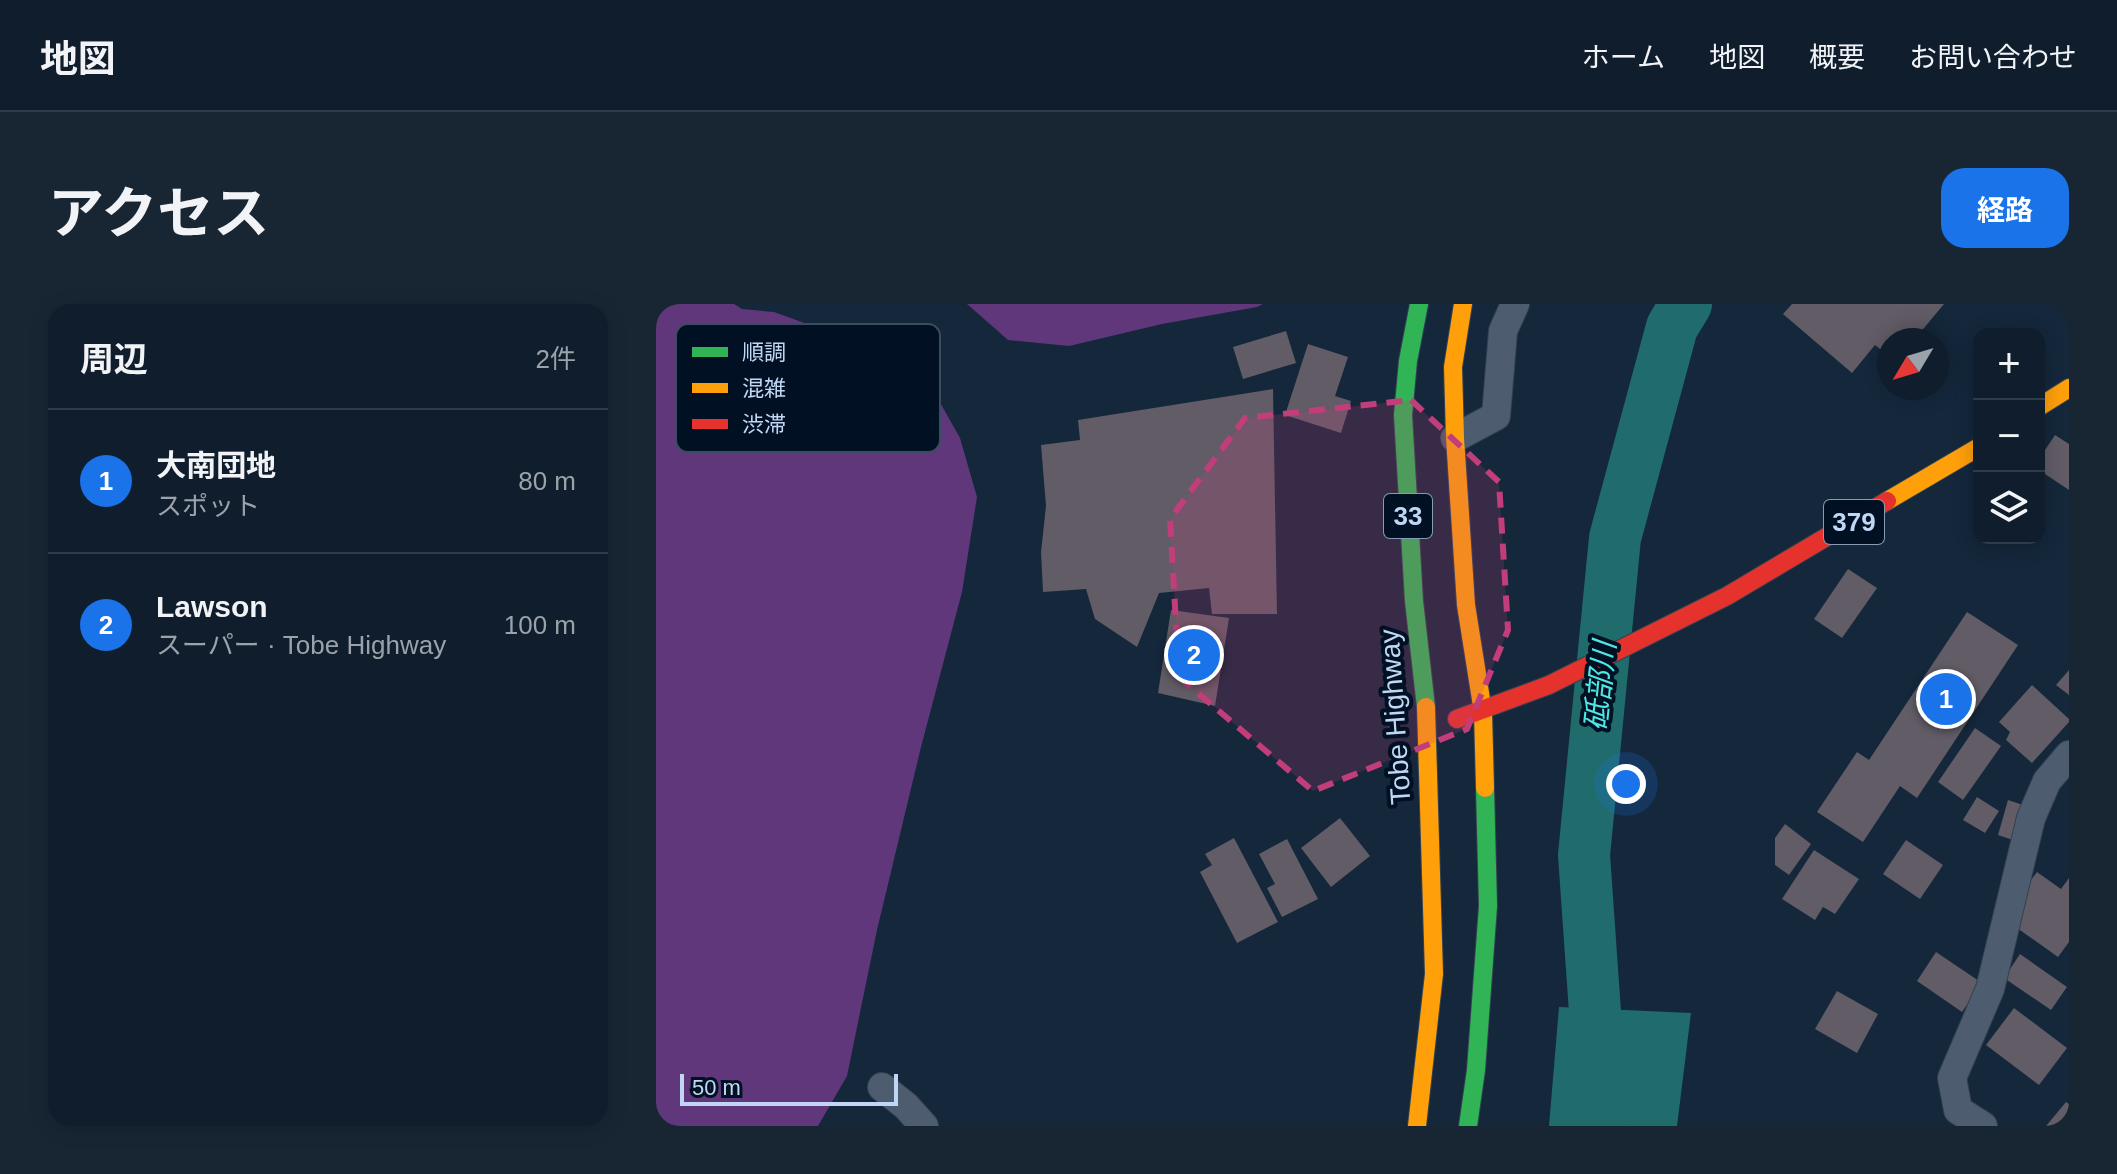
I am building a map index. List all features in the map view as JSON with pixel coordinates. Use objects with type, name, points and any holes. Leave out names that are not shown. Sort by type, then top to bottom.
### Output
[{"type":"highway","name":"Tobe Highway","points":[[1417,1126],[1434,974],[1428,728],[1414,601],[1403,415],[1408,361],[1419,304]]},
{"type":"highway","name":"33","points":[[1463,304],[1453,367],[1455,438],[1466,605],[1483,712],[1488,906],[1476,1070],[1468,1126]]},
{"type":"highway","points":[[2045,403],[2069,388]]},
{"type":"highway","name":"379","points":[[1428,728],[1483,712],[1549,685],[1727,596],[1973,451]]},
{"type":"street","points":[[1455,438],[1496,416],[1503,331],[1515,304]]},
{"type":"street","points":[[1983,1126],[1958,1110],[1952,1078],[1990,989],[2031,818],[2047,781],[2069,755]]},
{"type":"street","points":[[882,1087],[924,1126]]},
{"type":"highlighted area","points":[[1411,400],[1499,482],[1508,630],[1467,729],[1313,791],[1179,677],[1170,519],[1245,418]]},
{"type":"shaded area","points":[[656,304],[734,304],[742,309],[774,312],[807,324],[676,324],[676,452],[940,452],[940,402],[960,438],[977,497],[962,592],[877,930],[847,1076],[818,1126],[656,1126]]},
{"type":"shaded area","points":[[967,304],[1263,304],[1069,346],[1008,340]]},
{"type":"shaded area","points":[[1559,1007],[1691,1013],[1677,1126],[1549,1126]]},
{"type":"building","points":[[1792,304],[1944,304],[1924,328],[1877,328],[1877,347],[1875,345],[1852,373],[1783,314]]},
{"type":"building","points":[[1286,331],[1296,363],[1243,379],[1233,347]]},
{"type":"building","points":[[1308,344],[1348,357],[1335,396],[1351,401],[1341,433],[1285,415]]},
{"type":"building","points":[[1273,389],[1277,614],[1212,614],[1209,588],[1159,593],[1137,647],[1095,619],[1086,589],[1043,592],[1041,552],[1046,506],[1041,445],[1080,440],[1078,420]]},
{"type":"building","points":[[2055,435],[2069,444],[2069,490],[2045,474],[2045,450]]},
{"type":"building","points":[[1848,569],[1877,588],[1842,638],[1814,619]]},
{"type":"building","points":[[1171,610],[1229,618],[1215,706],[1158,693]]},
{"type":"building","points":[[1967,612],[2018,645],[1917,798],[1900,786],[1863,842],[1817,812],[1857,752],[1869,760]]},
{"type":"building","points":[[2069,670],[2069,695],[2056,685]]},
{"type":"building","points":[[2032,685],[2069,722],[2032,763],[2006,740],[2010,732],[1999,722]]},
{"type":"building","points":[[1975,728],[2001,746],[1963,800],[1938,782]]},
{"type":"building","points":[[1977,797],[1999,811],[1985,833],[1963,820]]},
{"type":"building","points":[[2008,800],[2029,807],[2019,842],[1998,835]]},
{"type":"building","points":[[1340,818],[1370,856],[1331,887],[1301,848]]},
{"type":"building","points":[[1785,824],[1811,844],[1789,875],[1775,865],[1775,838]]},
{"type":"building","points":[[1234,838],[1278,922],[1237,943],[1200,872],[1212,865],[1205,854]]},
{"type":"building","points":[[1287,839],[1318,899],[1282,917],[1267,888],[1275,884],[1259,854]]},
{"type":"building","points":[[1906,840],[1943,865],[1920,899],[1883,874]]},
{"type":"building","points":[[1814,850],[1859,879],[1835,914],[1823,907],[1815,920],[1782,899]]},
{"type":"building","points":[[2037,872],[2061,889],[2069,878],[2069,942],[2058,957],[2017,928],[2017,899]]},
{"type":"building","points":[[1936,952],[1982,983],[1962,1012],[1917,981]]},
{"type":"building","points":[[2020,954],[2067,987],[2051,1010],[2004,978]]},
{"type":"building","points":[[1837,991],[1878,1014],[1857,1053],[1815,1029]]},
{"type":"building","points":[[2014,1008],[2067,1048],[2039,1085],[1986,1045]]},
{"type":"building","points":[[2066,1102],[2069,1104],[2069,1126],[2046,1126]]},
{"type":"waterway","name":"砥部川","points":[[1603,1126],[1584,855],[1615,538],[1672,327],[1686,304]]},
{"type":"traffic: fast","points":[[1419,304],[1408,361],[1403,415],[1414,601],[1426,707]]},
{"type":"traffic: fast","points":[[1468,1126],[1476,1070],[1488,906],[1485,788]]},
{"type":"traffic: slow","points":[[1463,304],[1453,367],[1455,438],[1466,605],[1483,712],[1485,788]]},
{"type":"traffic: slow","points":[[2045,403],[2069,388]]},
{"type":"traffic: slow","points":[[1887,501],[1973,451]]},
{"type":"traffic: slow","points":[[1417,1126],[1434,974],[1426,707]]},
{"type":"traffic: jam","points":[[1457,719],[1549,685],[1727,596],[1887,501]]},
{"type":"place","name":"Lawson","points":[[1194,655]]},
{"type":"place","name":"大南団地","points":[[1946,699]]}]
